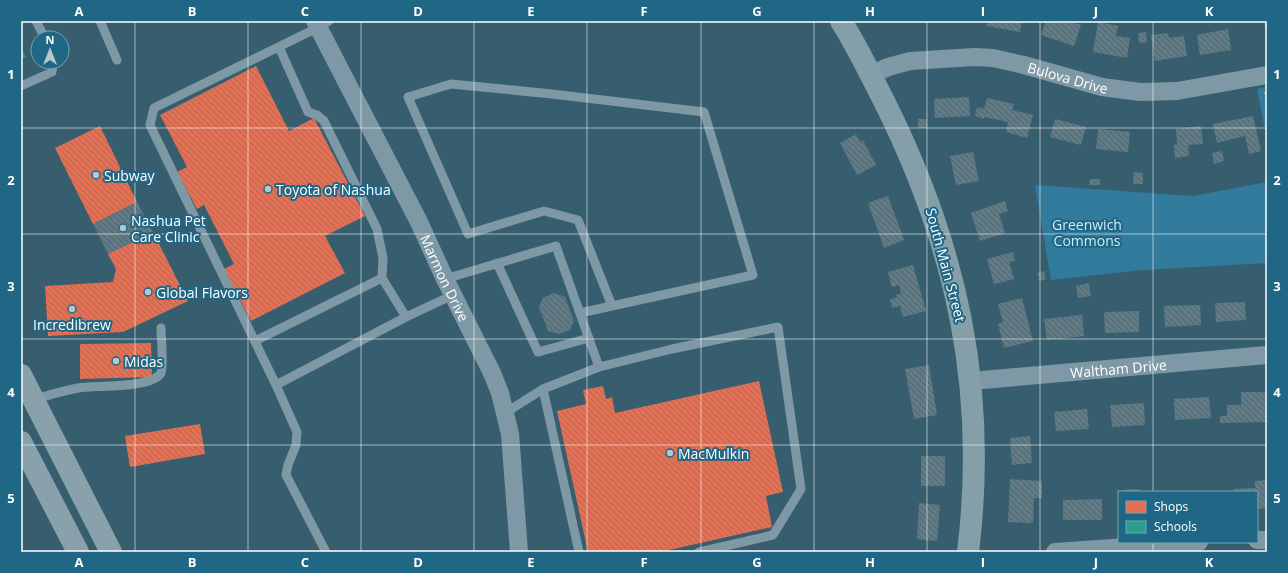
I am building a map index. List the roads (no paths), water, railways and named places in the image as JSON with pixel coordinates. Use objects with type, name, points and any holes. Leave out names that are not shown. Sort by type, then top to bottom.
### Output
[{"type":"main road","points":[[21,375],[111,552]]},
{"type":"main road","points":[[21,442],[78,552]]},
{"type":"street","name":"South Main Street","points":[[841,21],[871,75],[912,161],[938,230],[952,275],[960,312],[970,381],[974,443],[973,503],[968,552]]},
{"type":"street","name":"Marmon Drive","points":[[321,23],[419,222],[449,287],[492,373],[500,393],[510,441],[519,552]]},
{"type":"street","name":"Bulova Drive","points":[[871,75],[910,61],[974,57],[993,58],[1024,64],[1102,87],[1140,92],[1177,91],[1266,84]]},
{"type":"street","name":"Waltham Drive","points":[[970,381],[1267,355]]},
{"type":"street","points":[[1055,552],[1185,543]]},
{"type":"lane","points":[[36,21],[41,30]]},
{"type":"lane","points":[[100,21],[117,60]]},
{"type":"lane","points":[[321,23],[279,47],[154,108],[150,125],[255,341],[297,432],[296,445],[288,465],[286,475],[326,552]]},
{"type":"lane","points":[[279,47],[308,112],[318,115],[324,121],[377,229],[383,258],[382,278],[406,317]]},
{"type":"lane","points":[[21,86],[52,72],[52,70]]},
{"type":"lane","points":[[580,313],[612,306],[753,275],[704,112],[451,84],[408,96],[468,234],[544,211],[578,220],[612,306]]},
{"type":"lane","points":[[276,385],[406,317],[449,287],[497,263],[556,246],[599,367]]},
{"type":"lane","points":[[497,263],[538,352],[589,338]]},
{"type":"lane","points":[[255,341],[382,278]]},
{"type":"lane","points":[[505,413],[543,389],[599,367],[672,349],[778,327],[801,489],[773,535],[699,552]]},
{"type":"lane","points":[[34,400],[80,388],[142,383],[155,379],[161,373],[163,363],[161,328]]},
{"type":"lane","points":[[543,389],[579,552]]},
{"type":"place","name":"Subway","points":[[96,175]]},
{"type":"place","name":"Toyota of Nashua","points":[[268,189]]},
{"type":"place","name":"Nashua Pet Care Clinic","points":[[123,228]]},
{"type":"place","name":"Global Flavors","points":[[148,292]]},
{"type":"place","name":"Incredibrew","points":[[72,309]]},
{"type":"place","name":"Midas","points":[[116,361]]},
{"type":"place","name":"MacMulkin","points":[[670,453]]},
{"type":"park label","name":"Greenwich Commons","points":[[1087,232]]}]
